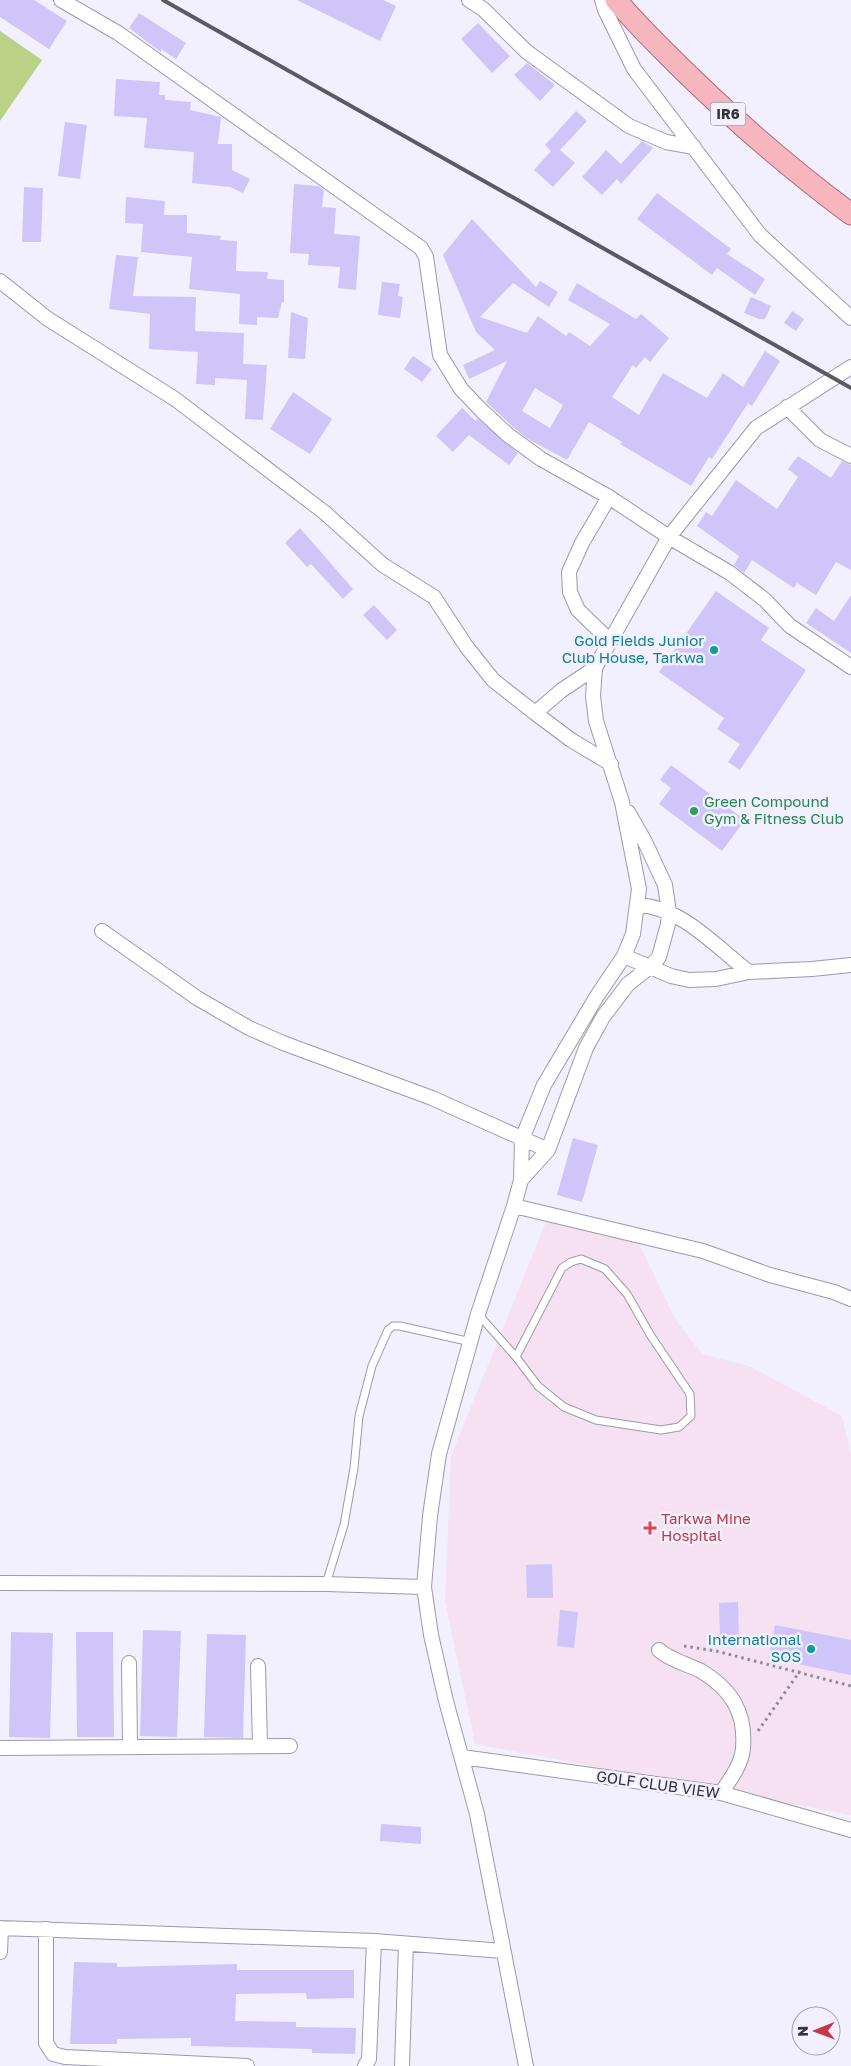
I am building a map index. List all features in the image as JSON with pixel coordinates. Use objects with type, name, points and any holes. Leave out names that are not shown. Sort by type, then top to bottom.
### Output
[{"type":"main road","name":"IR6","points":[[616,0],[723,110],[800,176],[851,214]]},
{"type":"street","points":[[61,0],[118,32],[421,248],[426,257],[440,355],[461,389],[508,435],[541,459],[608,497],[669,537],[730,573],[765,600],[790,626],[851,667]]},
{"type":"street","points":[[469,0],[483,9],[527,52],[629,126],[666,142],[694,147]]},
{"type":"street","points":[[602,0],[634,69],[760,235],[851,318]]},
{"type":"street","points":[[0,282],[48,319],[175,399],[324,512],[383,565],[434,597],[466,646],[493,680],[571,740],[611,764]]},
{"type":"street","points":[[526,2066],[477,1814],[431,1635],[424,1587],[438,1454],[478,1314],[521,1180],[522,1139],[544,1085],[596,996],[624,956],[632,934],[638,905],[639,889],[622,802],[596,721],[593,696],[595,668],[609,640],[669,537],[756,428],[787,406],[851,368]]},
{"type":"street","points":[[787,406],[820,440],[851,456]]},
{"type":"street","points":[[608,497],[582,543],[569,572],[570,592],[578,610],[609,640]]},
{"type":"street","points":[[535,713],[562,690],[595,668]]},
{"type":"street","points":[[521,1180],[548,1150],[586,1048],[603,1016],[628,984],[650,967],[659,957],[668,924],[669,912],[665,885],[645,842],[622,802]]},
{"type":"street","points":[[638,905],[669,912],[701,933],[749,972]]},
{"type":"street","points":[[102,931],[197,998],[249,1028],[297,1048],[432,1098],[548,1150]]},
{"type":"street","points":[[624,956],[672,976],[689,980],[716,980],[749,972],[851,965]]},
{"type":"street","points":[[570,1042],[586,1048]]},
{"type":"street","points":[[514,1206],[702,1251],[770,1275],[834,1292],[851,1299]]},
{"type":"street","points":[[0,1583],[326,1584],[424,1587]]},
{"type":"street","points":[[659,1650],[701,1672],[722,1686],[734,1700],[741,1718],[743,1749],[738,1765],[721,1793]]},
{"type":"street","points":[[130,1663],[130,1746]]},
{"type":"street","points":[[258,1666],[260,1746]]},
{"type":"street","points":[[0,1748],[290,1746]]},
{"type":"street","name":"GOLF CLUB VIEW","points":[[462,1757],[721,1793],[851,1830]]},
{"type":"street","points":[[0,1952],[1,1928],[374,1941],[503,1951]]},
{"type":"street","points":[[46,1929],[46,2043],[53,2054],[66,2057],[247,2066]]},
{"type":"street","points":[[365,2066],[369,2059],[374,1941]]},
{"type":"street","points":[[402,2066],[406,1944]]},
{"type":"lane","points":[[478,1314],[516,1357],[538,1386],[564,1407],[596,1420],[661,1430],[679,1427],[690,1416],[690,1394],[627,1294],[605,1269],[581,1259],[571,1262],[562,1268],[516,1357]]},
{"type":"lane","points":[[326,1584],[344,1524],[354,1468],[359,1416],[372,1366],[388,1330],[394,1326],[400,1326],[471,1342]]},
{"type":"path","points":[[659,1650],[660,1646],[665,1645],[707,1649],[800,1671],[851,1686]]},
{"type":"path","points":[[743,1749],[767,1721],[800,1671]]},
{"type":"shaded area","name":"Tarkwa Mine Hospital","points":[[546,1222],[638,1241],[675,1319],[702,1354],[749,1366],[842,1416],[851,1454],[851,1815],[475,1744],[445,1601],[451,1456]]},
{"type":"green space","points":[[0,31],[42,60],[0,121]]},
{"type":"building","points":[[0,0],[34,0],[67,21],[49,49],[0,17]]},
{"type":"building","points":[[297,0],[383,0],[396,6],[380,41]]},
{"type":"building","points":[[139,13],[186,43],[176,59],[161,49],[161,52],[129,28]]},
{"type":"building","points":[[478,23],[510,56],[492,73],[461,39]]},
{"type":"building","points":[[527,63],[555,85],[540,101],[514,75]]},
{"type":"building","points":[[116,79],[160,82],[159,95],[165,95],[165,100],[191,102],[190,110],[221,117],[218,144],[232,144],[232,170],[250,179],[243,193],[230,187],[192,183],[194,152],[144,148],[147,118],[114,116]]},
{"type":"building","points":[[576,111],[587,121],[560,150],[575,163],[553,187],[534,170],[551,151],[545,145]]},
{"type":"building","points":[[65,122],[87,125],[80,179],[58,176]]},
{"type":"building","points":[[642,141],[653,148],[621,184],[617,179],[602,195],[582,177],[606,150],[621,164]]},
{"type":"building","points":[[294,184],[318,186],[324,190],[322,207],[336,208],[334,234],[360,236],[356,290],[338,288],[340,267],[308,265],[309,254],[290,253]]},
{"type":"building","points":[[24,187],[43,188],[41,242],[22,242]]},
{"type":"building","points":[[657,193],[731,249],[727,254],[765,279],[755,295],[717,268],[712,275],[637,219]]},
{"type":"building","points":[[126,197],[165,201],[164,215],[187,215],[187,233],[221,236],[220,240],[237,241],[236,271],[268,272],[267,279],[284,280],[284,302],[282,302],[278,318],[257,317],[257,325],[239,324],[240,294],[189,289],[192,257],[141,252],[143,224],[125,223]]},
{"type":"building","points":[[472,219],[536,287],[540,281],[558,292],[549,307],[513,283],[480,317],[527,333],[538,316],[566,336],[569,332],[590,346],[610,324],[568,300],[577,283],[636,319],[641,314],[669,338],[650,362],[645,357],[636,368],[633,365],[612,397],[639,415],[663,373],[707,398],[723,373],[743,387],[765,351],[780,361],[752,406],[748,403],[712,459],[709,457],[691,486],[620,444],[622,442],[589,422],[567,460],[528,439],[486,402],[507,361],[469,379],[463,365],[495,350],[476,332],[443,255]],"holes":[[[535,388],[563,405],[550,428],[522,411]]]},
{"type":"building","points":[[116,255],[138,257],[133,296],[196,297],[195,331],[244,333],[243,364],[267,365],[263,420],[245,419],[247,380],[215,378],[215,385],[196,384],[198,352],[149,349],[150,314],[109,309]]},
{"type":"building","points":[[382,282],[400,284],[398,296],[403,297],[400,318],[378,315]]},
{"type":"building","points":[[751,297],[771,306],[765,319],[759,319],[744,313]]},
{"type":"building","points":[[792,311],[804,319],[796,331],[784,323]]},
{"type":"building","points":[[291,312],[308,318],[305,359],[288,358]]},
{"type":"building","points":[[413,356],[432,369],[422,382],[404,369]]},
{"type":"building","points":[[293,392],[332,419],[310,454],[270,429]]},
{"type":"building","points":[[462,408],[476,421],[477,418],[518,453],[509,465],[469,435],[453,452],[436,436]]},
{"type":"building","points":[[798,456],[831,478],[842,461],[851,465],[851,570],[836,562],[816,595],[797,583],[794,588],[752,560],[744,573],[734,565],[739,556],[697,526],[706,512],[712,516],[736,480],[777,509],[798,477],[788,469]]},
{"type":"building","points":[[300,528],[353,589],[343,599],[311,564],[307,567],[285,543]]},
{"type":"building","points":[[716,591],[769,628],[761,640],[806,670],[740,770],[728,762],[740,744],[717,729],[724,718],[659,672]]},
{"type":"building","points":[[851,595],[851,653],[806,623],[816,608],[834,621]]},
{"type":"building","points":[[374,605],[397,630],[387,640],[363,615]]},
{"type":"building","points":[[671,765],[745,820],[722,851],[659,804],[671,788],[660,780]]},
{"type":"building","points":[[573,1138],[598,1145],[582,1202],[557,1195]]},
{"type":"building","points":[[552,1564],[553,1598],[527,1598],[526,1565]]},
{"type":"building","points":[[738,1602],[739,1641],[720,1641],[719,1603]]},
{"type":"building","points":[[560,1610],[578,1612],[574,1648],[557,1646]]},
{"type":"building","name":"International SOS","points":[[775,1625],[851,1640],[851,1675],[769,1658]]},
{"type":"building","points":[[143,1630],[181,1631],[177,1737],[140,1736]]},
{"type":"building","points":[[11,1632],[53,1633],[50,1738],[9,1737]]},
{"type":"building","points":[[76,1632],[113,1632],[114,1737],[77,1737]]},
{"type":"building","points":[[207,1634],[246,1635],[243,1738],[204,1737]]},
{"type":"building","points":[[381,1824],[421,1827],[421,1844],[380,1841]]},
{"type":"building","points":[[74,1962],[117,1963],[117,1967],[237,1964],[237,1970],[354,1970],[354,1998],[307,1999],[306,1993],[236,1994],[235,2021],[296,2022],[296,2027],[356,2028],[355,2054],[312,2053],[312,2049],[191,2046],[191,2038],[117,2039],[117,2044],[70,2044]]},
{"type":"railway","points":[[163,0],[851,388]]},
{"type":"place","name":"Gold Fields Junior Club House, Tarkwa","points":[[714,650]]},
{"type":"place","name":"Green Compound Gym & Fitness Club","points":[[694,811]]},
{"type":"place","name":"Tarkwa Mine Hospital","points":[[650,1528]]},
{"type":"place","name":"International SOS","points":[[811,1649]]}]
